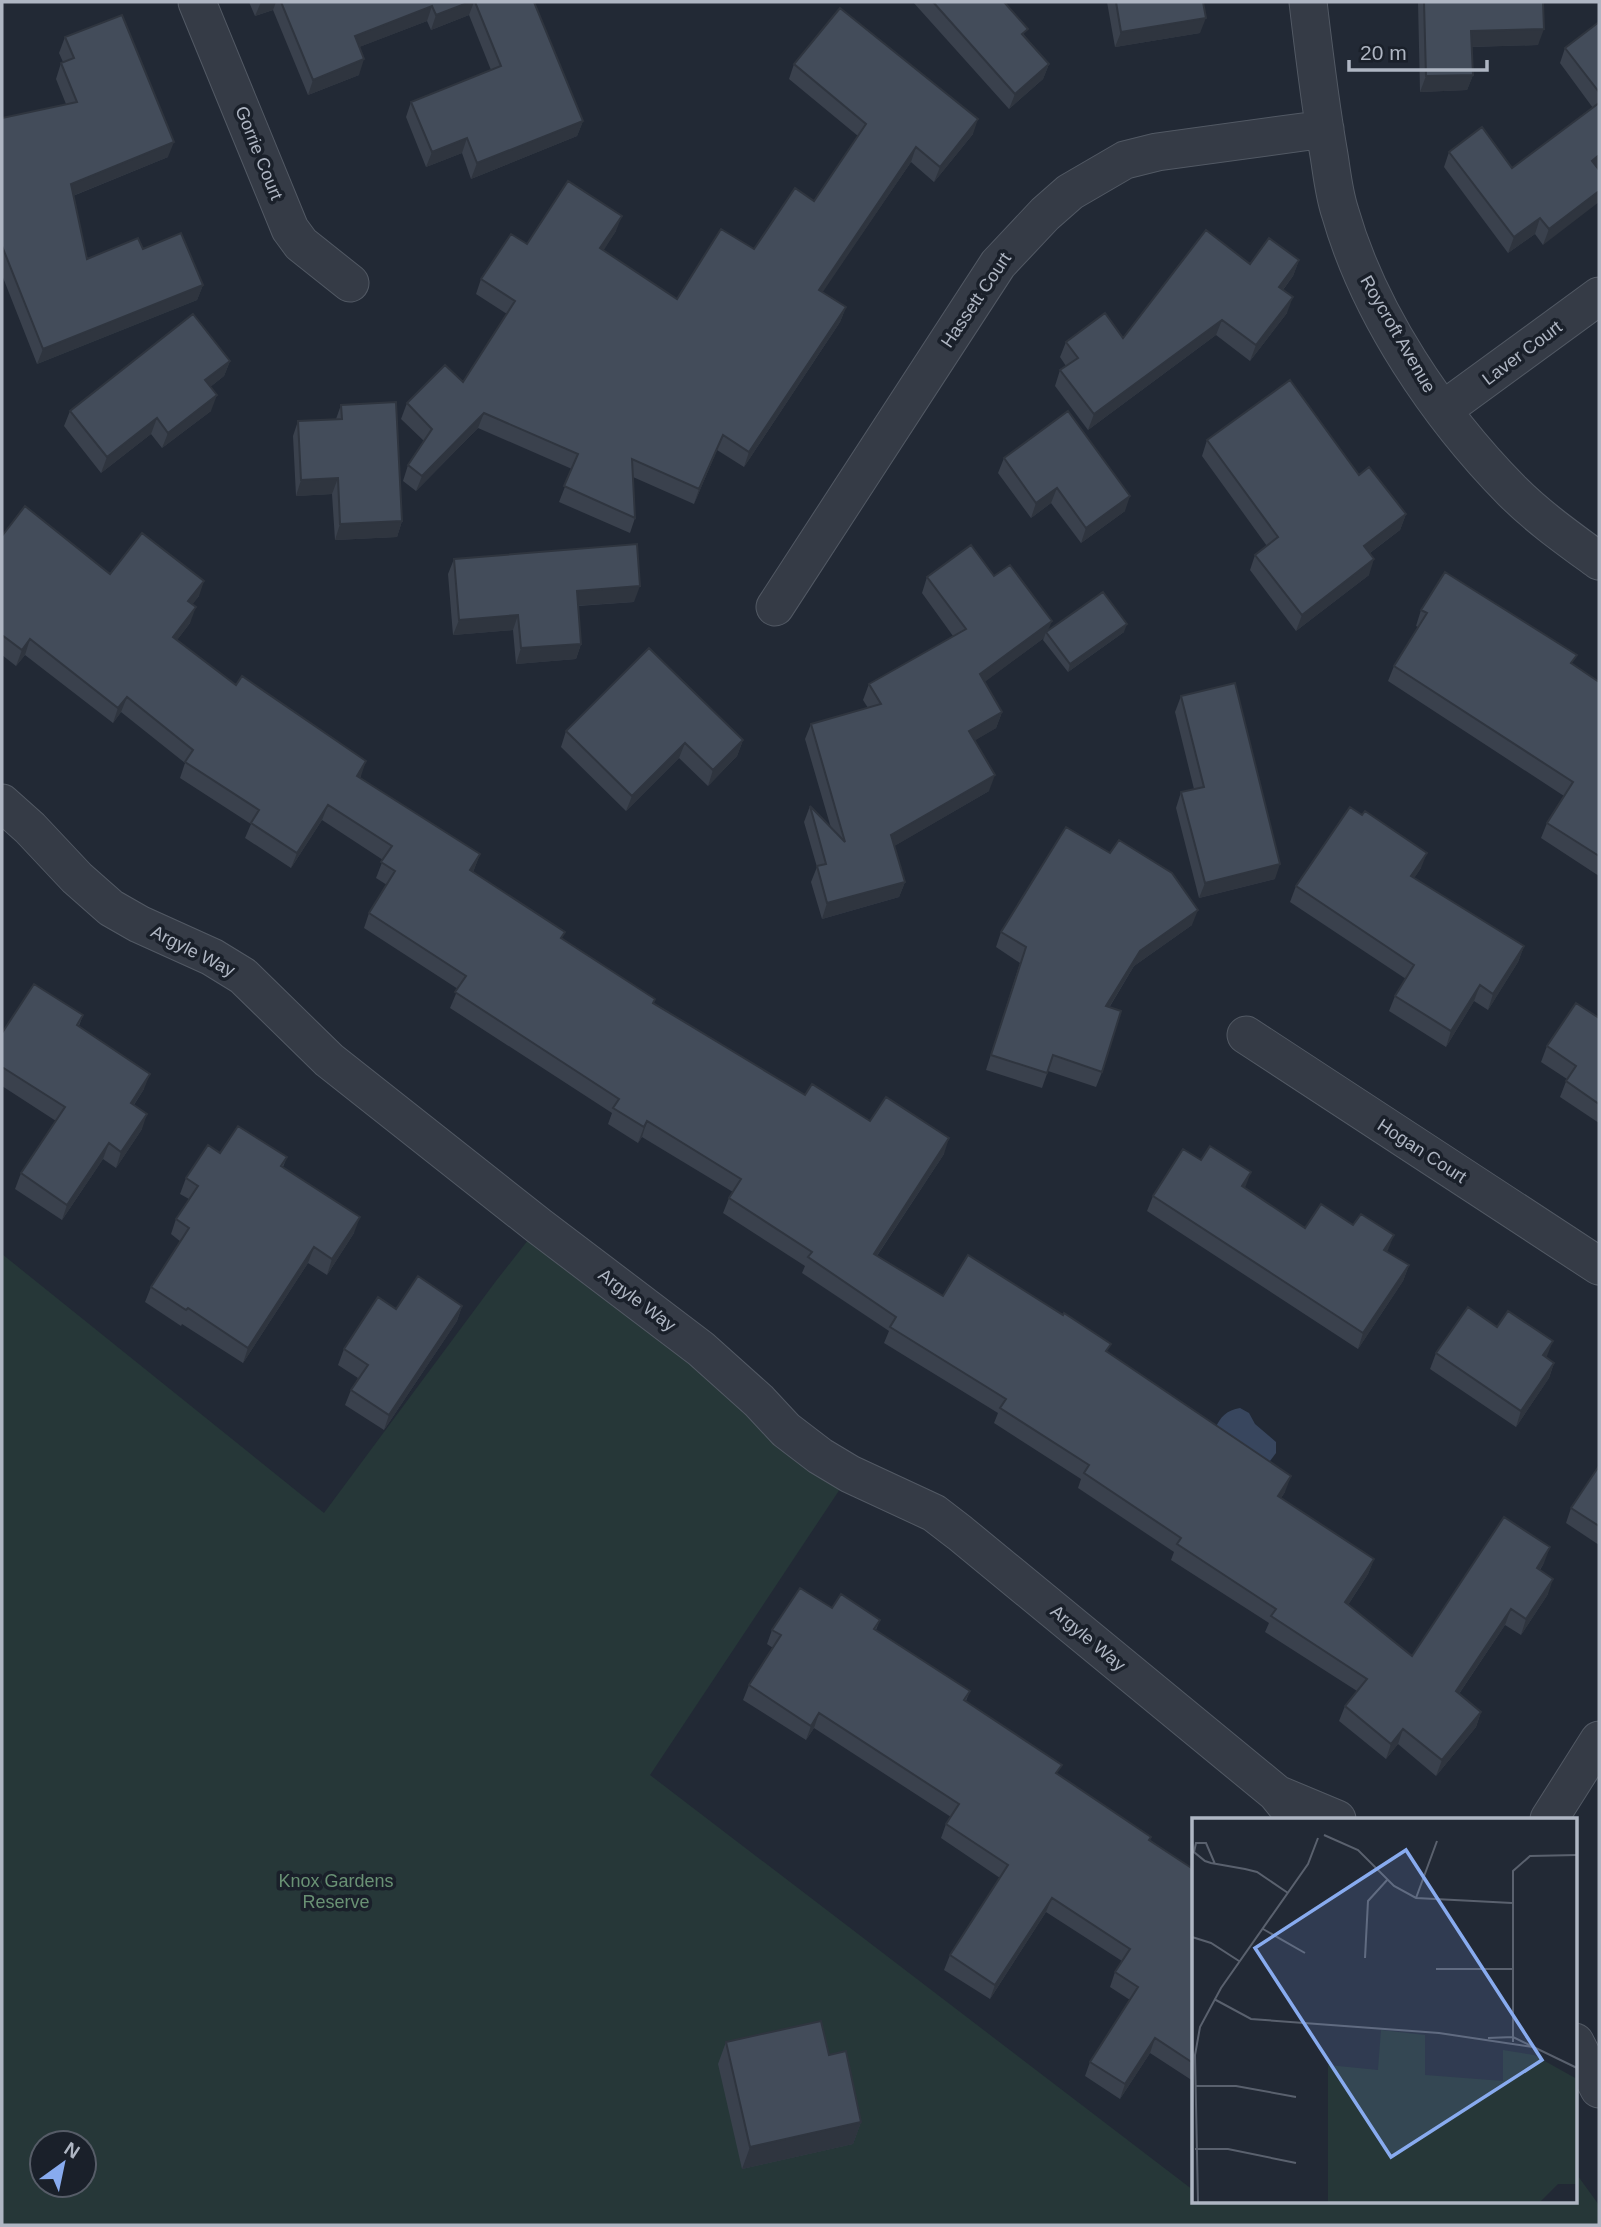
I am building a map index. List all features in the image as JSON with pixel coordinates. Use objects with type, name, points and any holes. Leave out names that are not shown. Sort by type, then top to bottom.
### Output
[{"type":"street","name":"Gorrie Court","points":[[197,2],[290,229],[301,244],[350,283]]},
{"type":"street","name":"Roycroft Avenue","points":[[1308,2],[1339,210],[1363,275],[1391,330],[1443,410],[1512,491],[1551,526],[1599,561]]},
{"type":"street","name":"Hassett Court","points":[[775,607],[998,264],[1036,222],[1070,192],[1125,160],[1157,152],[1325,129]]},
{"type":"street","name":"Laver Court","points":[[1443,410],[1599,296]]},
{"type":"street","name":"Argyle Way","points":[[2,803],[111,908],[139,924],[212,957],[243,976],[329,1060],[539,1226],[701,1349],[794,1436],[820,1456],[850,1474],[934,1513],[1287,1806],[1333,1818]]},
{"type":"street","name":"Hogan Court","points":[[1246,1035],[1599,1266]]},
{"type":"street","points":[[1548,1818],[1599,1740]]},
{"type":"street","points":[[1576,2044],[1599,2089]]},
{"type":"street","points":[[1576,2073],[1599,2089]]},
{"type":"green space","name":"Knox Gardens Reserve","points":[[539,1226],[850,1474],[650,1775],[1192,2189],[1192,2202],[1576,2202],[1576,2173],[1599,2205],[1599,2225],[2,2225],[2,1254],[324,1513]]},
{"type":"water","points":[[1240,1408],[1249,1413],[1255,1424],[1276,1442],[1276,1453],[1270,1461],[1263,1463],[1215,1429],[1224,1415]]},
{"type":"building","points":[[281,2],[470,2],[436,15],[432,6],[355,36],[364,59],[313,80]]},
{"type":"building","points":[[475,2],[534,2],[583,121],[477,163],[467,138],[432,152],[411,102],[501,66]]},
{"type":"building","points":[[933,2],[1004,2],[1028,29],[1022,34],[1049,64],[1015,94]]},
{"type":"building","points":[[1116,2],[1203,2],[1206,18],[1121,32]]},
{"type":"building","points":[[1424,2],[1543,2],[1544,29],[1471,31],[1473,75],[1426,76]]},
{"type":"building","points":[[840,8],[978,119],[940,167],[916,147],[819,290],[846,307],[749,452],[723,435],[699,489],[632,459],[635,518],[564,486],[578,454],[484,413],[422,476],[408,465],[432,429],[407,403],[445,365],[463,382],[515,301],[481,279],[511,234],[527,244],[568,181],[622,216],[600,248],[677,299],[721,229],[754,249],[795,188],[814,201],[866,124],[794,64]]},
{"type":"building","points":[[122,15],[174,142],[71,184],[87,259],[138,238],[143,249],[181,233],[203,285],[43,349],[2,246],[2,118],[77,102],[61,63],[74,58],[65,37]]},
{"type":"building","points":[[1599,22],[1599,92],[1565,48]]},
{"type":"building","points":[[1599,103],[1599,155],[1592,161],[1599,170],[1599,191],[1549,229],[1540,218],[1514,237],[1449,152],[1482,127],[1512,168]]},
{"type":"building","points":[[1206,230],[1250,264],[1269,238],[1299,260],[1279,287],[1293,297],[1256,345],[1222,320],[1094,414],[1060,370],[1078,358],[1066,342],[1105,313],[1123,338]]},
{"type":"building","points":[[193,314],[230,361],[205,380],[217,395],[168,433],[157,418],[107,457],[70,411]]},
{"type":"building","points":[[1290,380],[1359,475],[1369,467],[1406,514],[1364,546],[1374,559],[1302,615],[1255,555],[1278,537],[1207,440]]},
{"type":"building","points":[[396,402],[402,521],[340,524],[338,478],[301,480],[298,421],[342,419],[341,405]]},
{"type":"building","points":[[1068,411],[1130,496],[1086,528],[1057,488],[1036,503],[1004,458]]},
{"type":"building","points":[[25,506],[110,574],[142,533],[204,581],[188,601],[196,607],[173,637],[236,685],[242,676],[366,761],[357,776],[480,854],[470,870],[565,932],[561,938],[655,999],[653,1003],[805,1095],[812,1084],[870,1121],[886,1097],[949,1138],[874,1254],[943,1296],[968,1255],[1111,1344],[1106,1351],[1291,1476],[1278,1496],[1374,1559],[1345,1602],[1412,1656],[1504,1517],[1550,1547],[1537,1568],[1553,1579],[1526,1619],[1511,1609],[1456,1691],[1481,1712],[1442,1760],[1403,1729],[1391,1744],[1345,1706],[1367,1679],[1271,1616],[1276,1609],[1177,1544],[1181,1538],[1084,1473],[1089,1465],[1000,1408],[1006,1399],[890,1327],[896,1317],[808,1257],[812,1252],[729,1198],[741,1179],[647,1121],[644,1127],[613,1108],[619,1099],[455,992],[466,976],[369,913],[395,871],[381,862],[392,846],[328,805],[297,853],[251,823],[259,810],[185,762],[193,750],[127,697],[118,708],[30,639],[22,650],[2,635],[2,536]]},
{"type":"building","points":[[637,544],[640,586],[577,591],[581,644],[521,648],[518,615],[459,620],[454,559]]},
{"type":"building","points":[[971,545],[994,576],[1010,565],[1052,621],[980,674],[1002,712],[969,731],[995,775],[891,835],[905,882],[827,903],[817,866],[826,864],[810,806],[845,842],[811,724],[881,704],[869,684],[966,629],[927,577]]},
{"type":"building","points":[[1445,572],[1577,655],[1571,663],[1599,682],[1599,856],[1547,823],[1573,782],[1394,666],[1427,613],[1421,610]]},
{"type":"building","points":[[1103,592],[1127,624],[1070,664],[1046,632]]},
{"type":"building","points":[[649,648],[743,740],[713,770],[685,743],[632,796],[566,731]]},
{"type":"building","points":[[1235,683],[1280,864],[1205,883],[1181,792],[1204,787],[1181,696]]},
{"type":"building","points":[[1350,807],[1362,815],[1365,811],[1427,853],[1411,876],[1524,946],[1493,994],[1480,985],[1451,1031],[1395,996],[1414,965],[1296,886]]},
{"type":"building","points":[[1066,827],[1110,853],[1119,840],[1172,873],[1198,910],[1140,951],[1106,1006],[1121,1011],[1102,1072],[1053,1055],[1047,1073],[991,1055],[1026,947],[1001,932]]},
{"type":"building","points":[[34,984],[83,1015],[77,1025],[150,1074],[131,1103],[147,1114],[121,1152],[109,1143],[67,1205],[21,1173],[65,1107],[2,1067],[2,1033]]},
{"type":"building","points":[[1576,1003],[1599,1018],[1599,1104],[1566,1081],[1576,1066],[1547,1046]]},
{"type":"building","points":[[238,1126],[287,1157],[281,1166],[360,1217],[332,1259],[314,1247],[248,1348],[151,1287],[189,1228],[176,1219],[198,1186],[186,1178],[208,1145],[220,1153]]},
{"type":"building","points":[[1210,1146],[1251,1172],[1242,1186],[1305,1228],[1321,1204],[1353,1225],[1361,1214],[1394,1235],[1384,1250],[1409,1265],[1363,1333],[1153,1196],[1183,1149],[1201,1160]]},
{"type":"building","points":[[418,1276],[462,1306],[389,1415],[351,1390],[368,1365],[344,1349],[378,1297],[396,1309]]},
{"type":"building","points":[[1468,1307],[1497,1327],[1508,1311],[1553,1341],[1543,1355],[1554,1363],[1521,1411],[1436,1353]]},
{"type":"building","points":[[1599,1466],[1599,1526],[1571,1508]]},
{"type":"building","points":[[800,1588],[832,1608],[841,1594],[880,1620],[874,1629],[970,1691],[964,1700],[1062,1765],[1056,1773],[1151,1837],[1149,1840],[1192,1868],[1192,2062],[1155,2038],[1125,2084],[1090,2062],[1138,1987],[1115,1972],[1130,1949],[1052,1898],[995,1985],[950,1955],[1008,1865],[946,1824],[959,1804],[819,1713],[811,1726],[749,1685],[781,1635],[772,1630]]},
{"type":"building","points":[[821,2021],[829,2055],[846,2051],[861,2122],[750,2147],[726,2042]]}]
